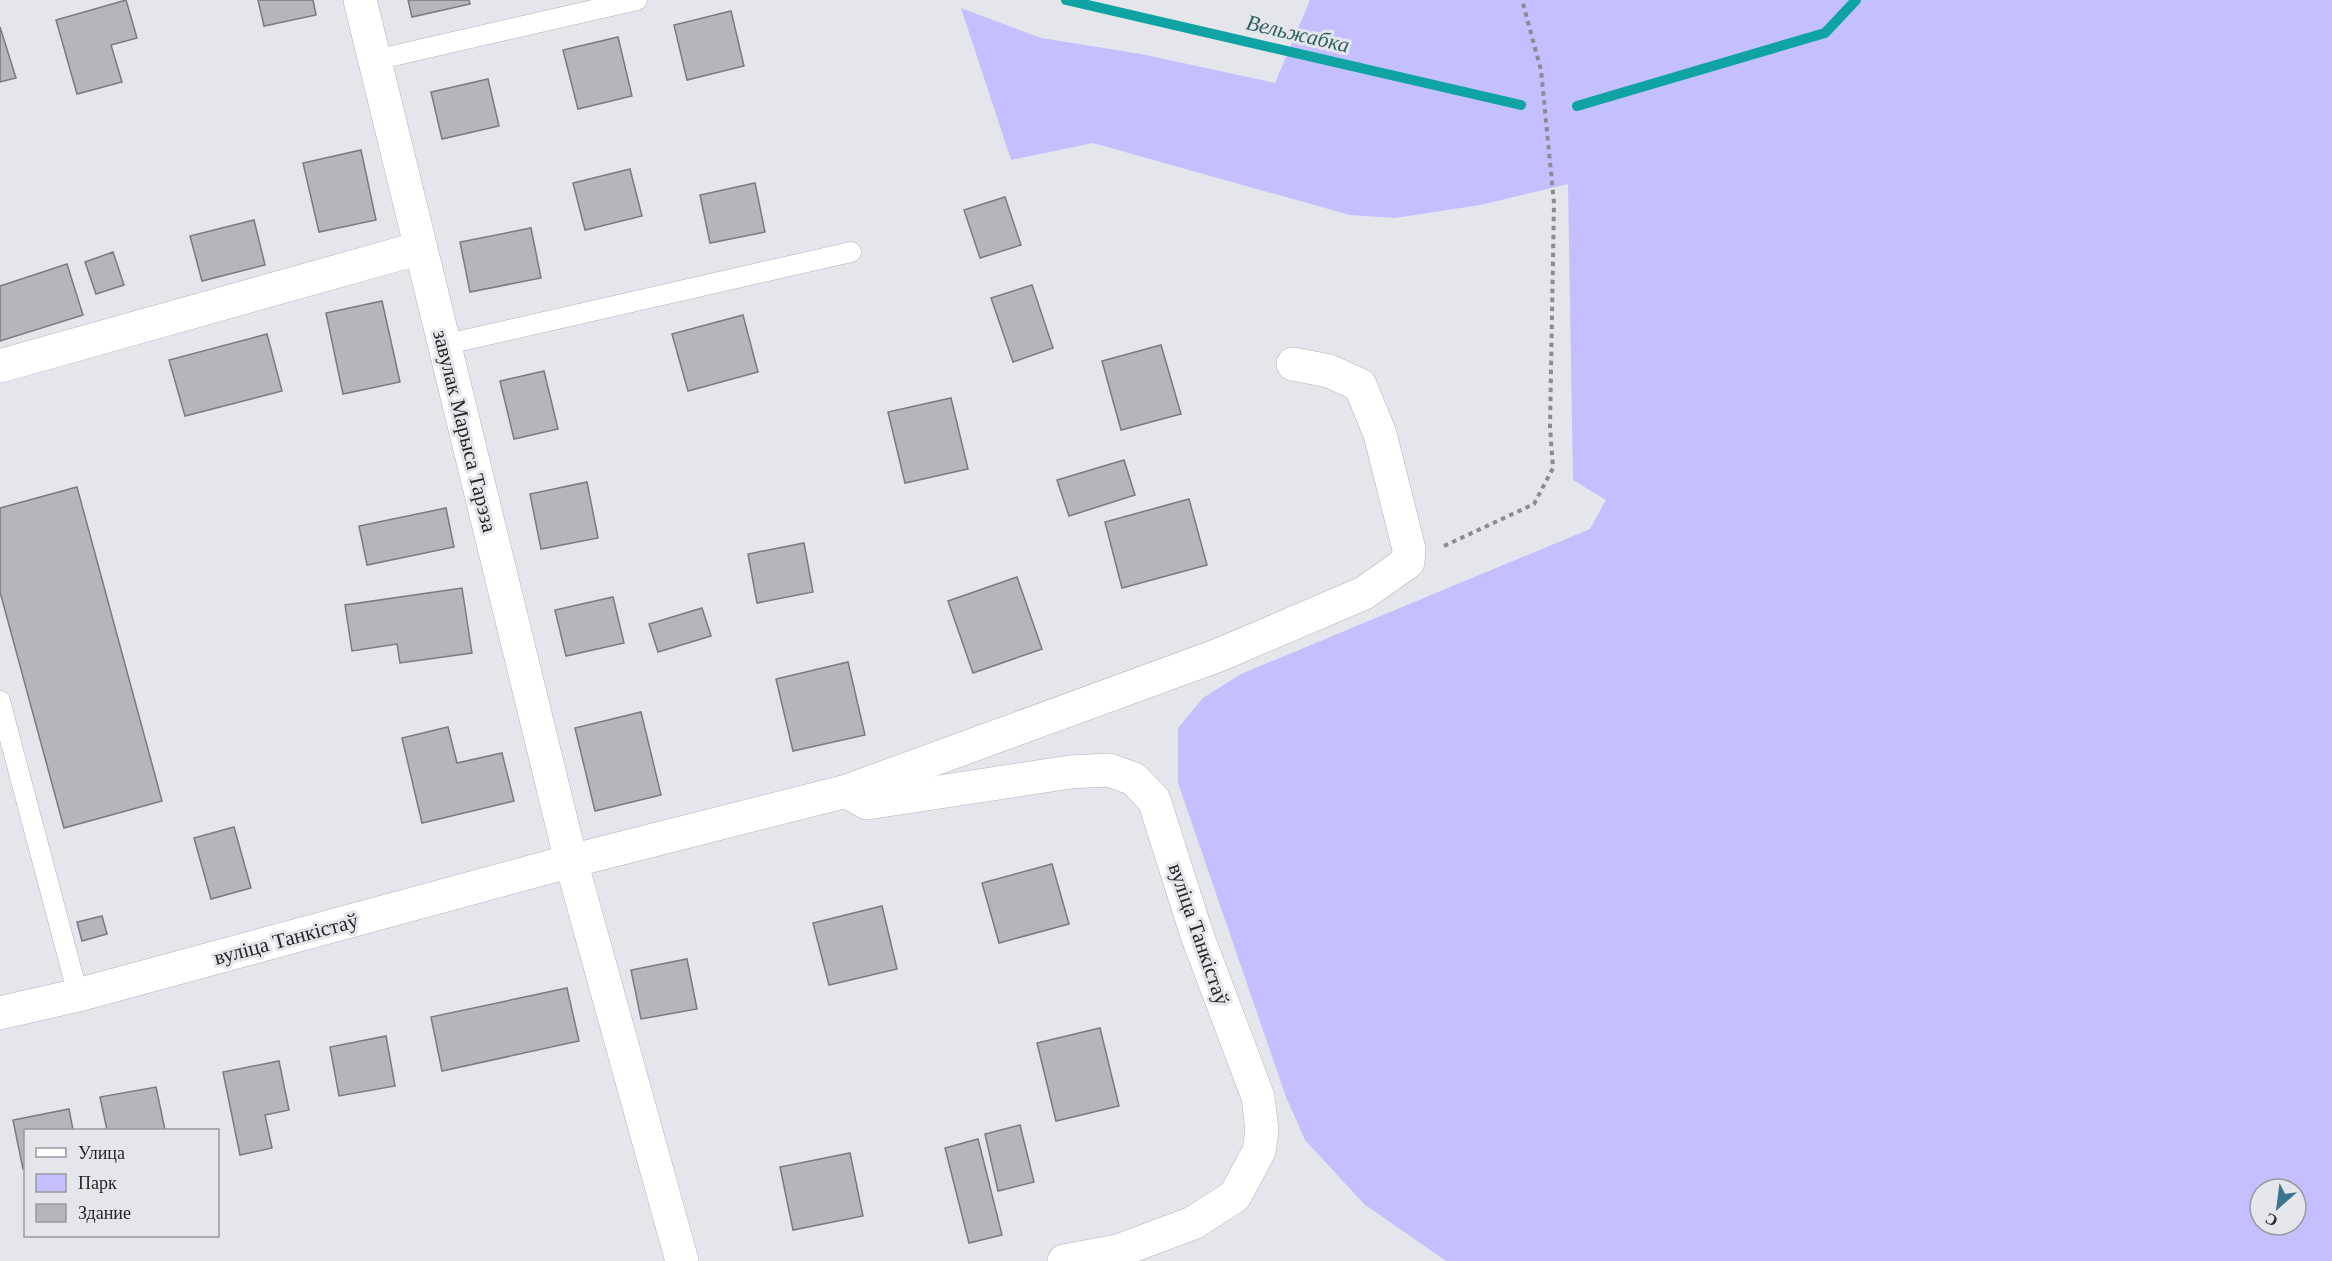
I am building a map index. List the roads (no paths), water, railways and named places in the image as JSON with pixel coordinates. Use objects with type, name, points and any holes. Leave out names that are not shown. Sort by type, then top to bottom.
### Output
[{"type":"street","name":"завулак Марыса Тарэза","points":[[360,0],[571,861]]},
{"type":"street","points":[[0,366],[420,248]]},
{"type":"street","name":"вуліца Танкістаў","points":[[0,1013],[78,995],[571,861],[847,791],[1219,655],[1364,593],[1408,562],[1409,549],[1394,482],[1380,434],[1360,385],[1329,371],[1293,364]]},
{"type":"street","name":"вуліца Танкістаў","points":[[847,791],[867,803],[1070,772],[1109,770],[1134,779],[1154,800],[1197,935],[1258,1097],[1262,1131],[1259,1151],[1235,1196],[1193,1224],[1118,1251],[1064,1261]]},
{"type":"street","points":[[571,861],[682,1261]]},
{"type":"lane","points":[[375,60],[637,0]]},
{"type":"lane","points":[[443,345],[851,252]]},
{"type":"lane","points":[[0,701],[78,995]]},
{"type":"waterway","name":"Вельжабка","points":[[1066,0],[1521,105]]},
{"type":"waterway","name":"Вельжабка","points":[[1577,106],[1825,33],[1856,0]]}]
